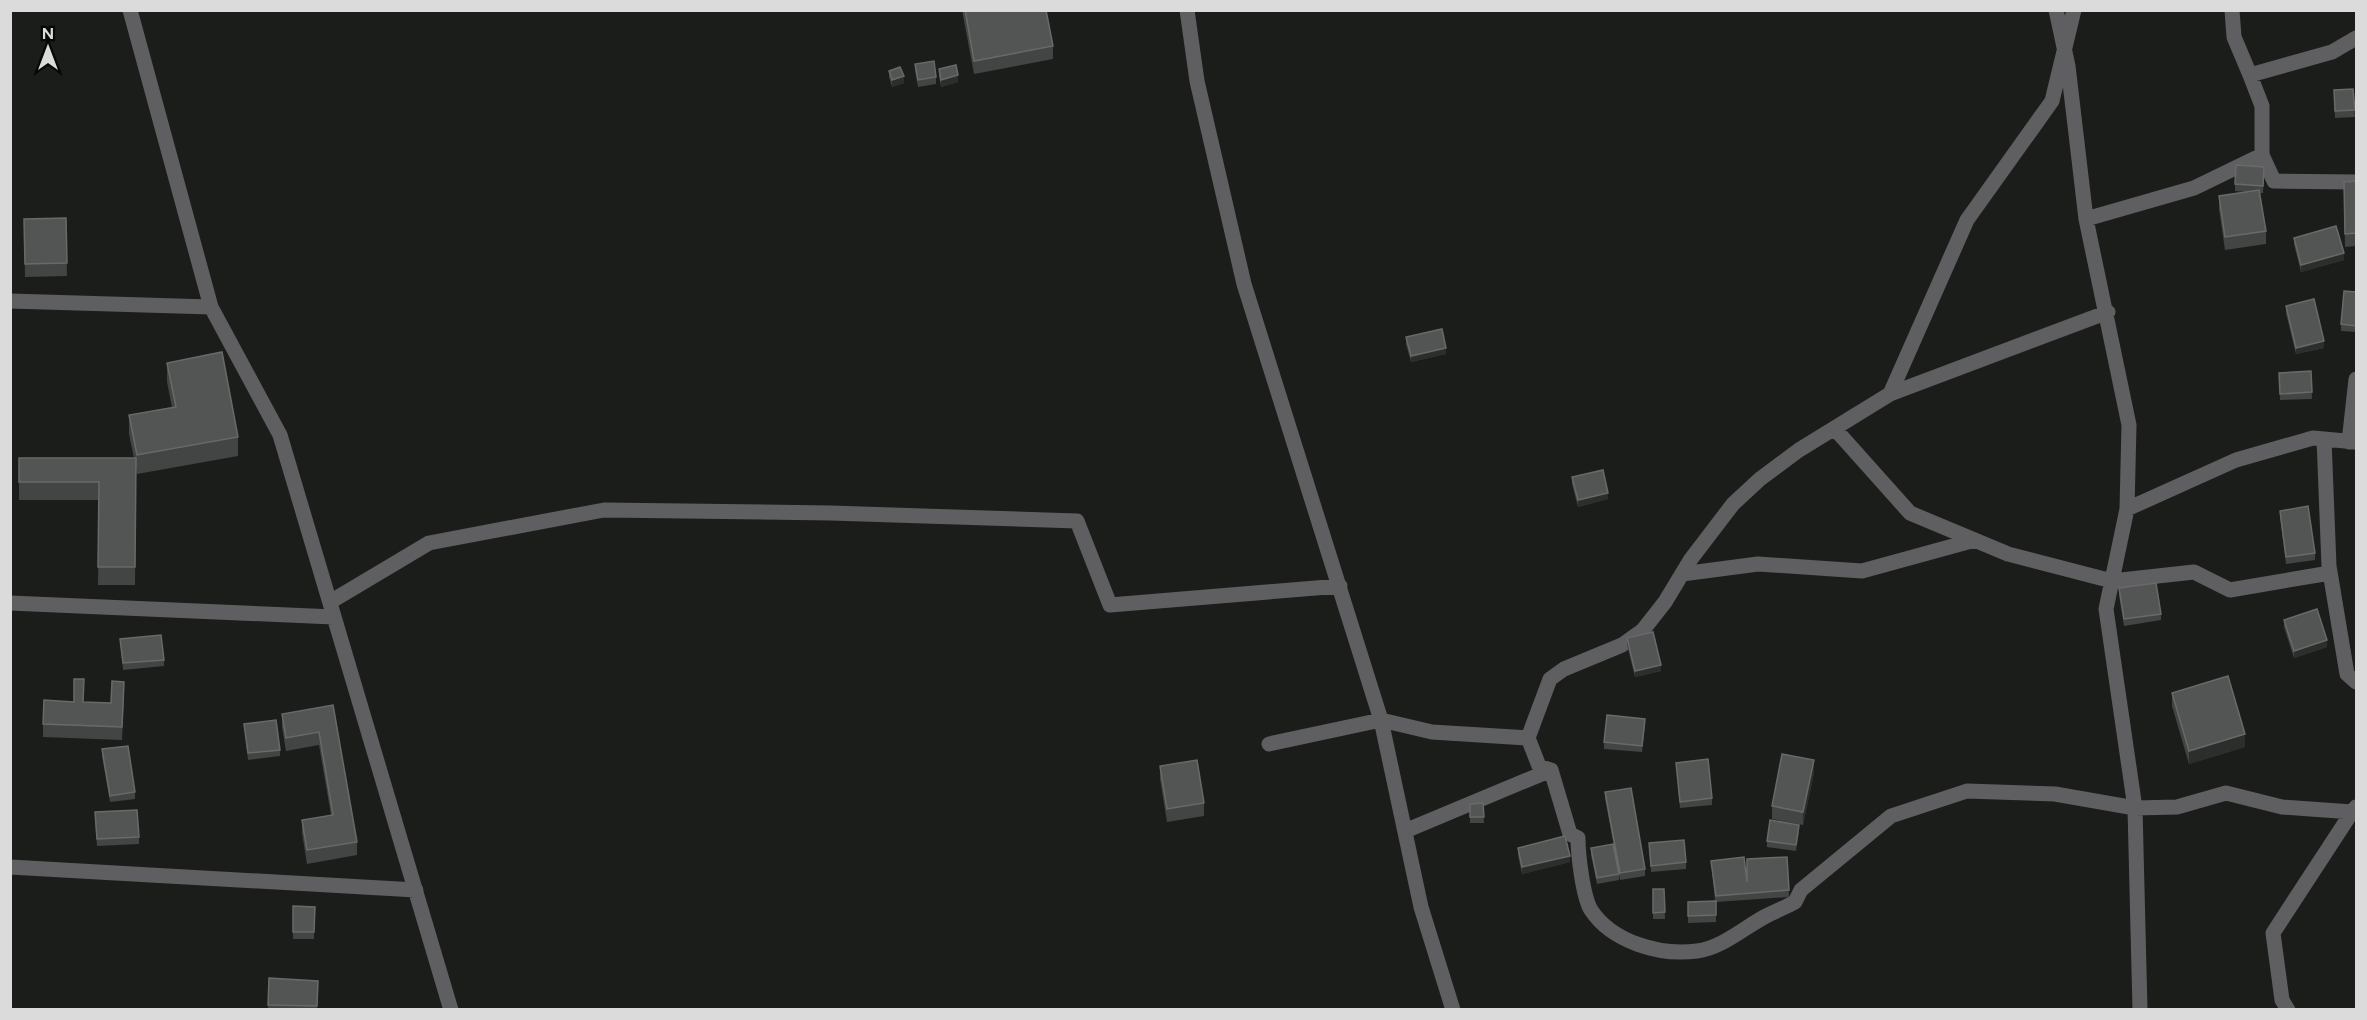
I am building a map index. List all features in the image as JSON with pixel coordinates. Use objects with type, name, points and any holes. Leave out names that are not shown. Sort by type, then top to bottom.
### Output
[{"type":"street","points":[[130,10],[211,307],[280,435],[451,1010]]},
{"type":"street","points":[[1187,10],[1197,81],[1244,285],[1381,720],[1421,907],[1453,1010]]},
{"type":"street","points":[[2056,10],[2064,51],[2086,219],[2108,312],[2129,425],[2127,508],[2106,609],[2136,808],[2140,1010]]},
{"type":"street","points":[[1890,394],[1967,220],[2052,101],[2074,10]]},
{"type":"street","points":[[2232,10],[2234,37],[2262,106],[2262,155],[2274,182],[2356,182]]},
{"type":"street","points":[[2250,75],[2332,52],[2356,38]]},
{"type":"street","points":[[2086,219],[2194,189],[2262,155]]},
{"type":"street","points":[[10,301],[211,307]]},
{"type":"street","points":[[1551,770],[1539,766],[1528,738],[1550,679],[1564,669],[1622,645],[1643,630],[1733,504],[1760,479],[1799,450],[1890,394],[2108,312]]},
{"type":"street","points":[[2127,508],[2236,460],[2313,438],[2353,442],[2356,379]]},
{"type":"street","points":[[1835,429],[1910,513],[2008,554],[2112,581],[2194,572],[2230,590],[2330,573]]},
{"type":"street","points":[[2324,439],[2330,573],[2347,674],[2356,682]]},
{"type":"street","points":[[330,602],[429,543],[604,510],[831,513],[1077,521],[1110,604],[1340,586]]},
{"type":"street","points":[[1682,574],[1758,564],[1862,571],[1975,540]]},
{"type":"street","points":[[10,603],[334,617]]},
{"type":"street","points":[[1269,744],[1381,720],[1432,732],[1528,738]]},
{"type":"street","points":[[1551,770],[1570,834],[1578,838],[1579,861],[1591,909],[1623,940],[1665,950],[1698,951],[1734,936],[1767,915],[1796,903],[1801,890],[1891,816],[1967,791],[2055,794],[2136,808],[2176,807],[2226,792],[2282,807],[2354,810]]},
{"type":"street","points":[[1405,831],[1551,770]]},
{"type":"street","points":[[2288,1010],[2282,1000],[2273,933],[2354,810]]},
{"type":"street","points":[[10,867],[416,890]]},
{"type":"building","points":[[965,10],[1046,10],[1053,46],[974,61]]},
{"type":"building","points":[[934,61],[936,77],[918,80],[915,64]]},
{"type":"building","points":[[956,65],[958,75],[941,80],[939,69]]},
{"type":"building","points":[[900,67],[904,76],[892,80],[889,71]]},
{"type":"building","points":[[2353,89],[2355,110],[2335,111],[2334,90]]},
{"type":"building","points":[[2236,165],[2264,167],[2263,186],[2235,184]]},
{"type":"building","points":[[2356,181],[2356,233],[2345,234],[2344,182]]},
{"type":"building","points":[[2259,190],[2266,231],[2225,237],[2219,196]]},
{"type":"building","points":[[66,218],[67,263],[25,264],[24,219]]},
{"type":"building","points":[[2336,226],[2344,253],[2301,265],[2294,238]]},
{"type":"building","points":[[2344,291],[2356,292],[2356,326],[2341,324]]},
{"type":"building","points":[[2314,299],[2324,341],[2296,348],[2286,306]]},
{"type":"building","points":[[1442,329],[1446,348],[1411,356],[1406,337]]},
{"type":"building","points":[[222,352],[238,437],[137,455],[129,415],[176,407],[167,363]]},
{"type":"building","points":[[2311,371],[2312,392],[2280,394],[2279,373]]},
{"type":"building","points":[[19,458],[136,458],[135,567],[98,567],[99,482],[19,482]]},
{"type":"building","points":[[1603,470],[1608,493],[1578,500],[1572,477]]},
{"type":"building","points":[[2308,506],[2315,553],[2286,557],[2280,511]]},
{"type":"building","points":[[2156,583],[2161,614],[2124,619],[2119,588]]},
{"type":"building","points":[[2317,609],[2327,640],[2294,651],[2284,620]]},
{"type":"building","points":[[1653,632],[1661,665],[1635,671],[1627,638]]},
{"type":"building","points":[[161,635],[164,660],[123,663],[120,639]]},
{"type":"building","points":[[2228,676],[2245,734],[2189,751],[2172,693]]},
{"type":"building","points":[[74,679],[84,679],[83,702],[111,703],[112,681],[124,682],[122,727],[43,724],[44,700],[74,702]]},
{"type":"building","points":[[333,705],[357,842],[307,850],[302,820],[333,815],[319,732],[286,738],[282,714]]},
{"type":"building","points":[[1607,715],[1645,719],[1642,746],[1604,742]]},
{"type":"building","points":[[276,720],[280,750],[248,753],[244,724]]},
{"type":"building","points":[[128,746],[135,792],[110,796],[102,749]]},
{"type":"building","points":[[1782,754],[1814,760],[1803,812],[1772,806]]},
{"type":"building","points":[[1708,759],[1712,798],[1680,802],[1676,763]]},
{"type":"building","points":[[1197,760],[1204,803],[1167,809],[1160,766]]},
{"type":"building","points":[[1631,788],[1645,869],[1620,873],[1605,792]]},
{"type":"building","points":[[1483,803],[1484,817],[1470,817],[1470,804]]},
{"type":"building","points":[[137,810],[139,837],[97,839],[95,812]]},
{"type":"building","points":[[1770,820],[1799,825],[1796,845],[1767,841]]},
{"type":"building","points":[[1565,836],[1570,856],[1522,867],[1518,848]]},
{"type":"building","points":[[1684,840],[1686,862],[1651,866],[1649,843]]},
{"type":"building","points":[[1613,844],[1619,874],[1597,878],[1591,848]]},
{"type":"building","points":[[1744,857],[1747,882],[1747,859],[1787,857],[1789,890],[1716,896],[1711,861]]},
{"type":"building","points":[[1653,889],[1664,889],[1665,912],[1653,913]]},
{"type":"building","points":[[1716,901],[1716,915],[1688,916],[1688,902]]},
{"type":"building","points":[[293,906],[315,907],[314,932],[293,932]]},
{"type":"building","points":[[269,978],[318,981],[317,1006],[268,1005]]}]
